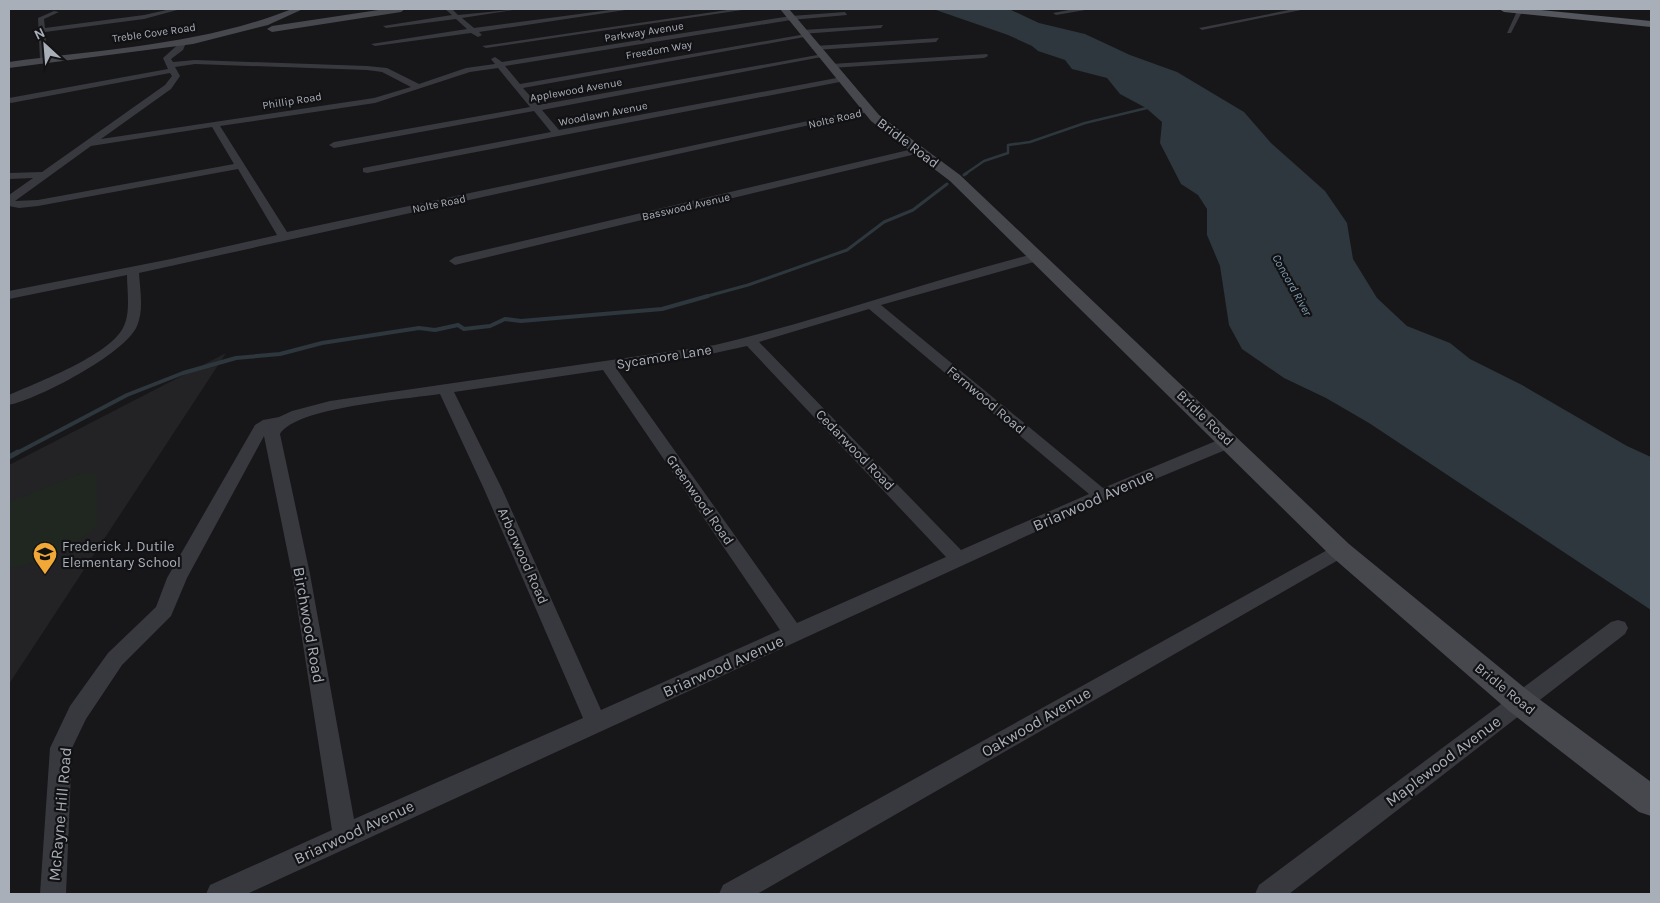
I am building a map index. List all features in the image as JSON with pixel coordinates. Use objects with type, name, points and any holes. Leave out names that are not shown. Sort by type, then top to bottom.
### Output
[{"type":"main road","points":[[1504,9],[1651,24]]},
{"type":"street","points":[[42,30],[138,18],[178,9]]},
{"type":"street","name":"Treble Cove Road","points":[[9,65],[182,43],[219,35],[277,18],[299,9]]},
{"type":"street","points":[[219,35],[254,32],[401,9]]},
{"type":"street","points":[[448,9],[474,31],[516,87],[557,134]]},
{"type":"street","points":[[386,26],[517,9]]},
{"type":"street","points":[[375,44],[629,9]]},
{"type":"street","points":[[486,46],[746,9]]},
{"type":"street","points":[[1056,13],[1088,9]]},
{"type":"street","points":[[1202,28],[1303,9]]},
{"type":"street","points":[[1508,32],[1520,10]]},
{"type":"street","points":[[44,60],[42,17],[56,12]]},
{"type":"street","points":[[812,43],[845,14]]},
{"type":"street","points":[[812,43],[882,26]]},
{"type":"street","points":[[812,43],[936,40]]},
{"type":"street","points":[[10,202],[43,174],[168,87],[176,76],[167,58],[180,48],[182,43]]},
{"type":"street","points":[[812,43],[984,56]]},
{"type":"street","name":"Parkway Avenue","points":[[499,65],[812,43]]},
{"type":"street","name":"Freedom Way","points":[[516,87],[812,43]]},
{"type":"street","name":"Applewood Avenue","points":[[334,145],[535,109],[812,43]]},
{"type":"street","name":"Bridle Road","points":[[812,43],[869,111],[888,130],[955,178],[1340,550],[1520,702],[1651,801]]},
{"type":"street","name":"Woodlawn Avenue","points":[[367,170],[557,134],[812,43]]},
{"type":"street","points":[[10,100],[195,62],[367,68],[384,70],[418,87]]},
{"type":"street","name":"Phillip Road","points":[[85,144],[375,100],[456,73],[499,65]]},
{"type":"street","name":"Nolte Road","points":[[9,295],[133,271],[284,236],[869,111]]},
{"type":"street","points":[[215,125],[284,236]]},
{"type":"street","name":"Basswood Avenue","points":[[454,261],[917,151]]},
{"type":"street","points":[[10,202],[38,203],[240,166]]},
{"type":"street","points":[[9,176],[43,174]]},
{"type":"street","name":"Sycamore Lane","points":[[284,421],[300,413],[330,406],[715,350],[1037,257]]},
{"type":"street","points":[[9,401],[98,357],[124,338],[132,322],[133,271]]},
{"type":"street","name":"Fernwood Road","points":[[871,304],[1101,495]]},
{"type":"street","name":"Cedarwood Road","points":[[750,341],[959,559]]},
{"type":"street","name":"Greenwood Road","points":[[607,366],[794,634]]},
{"type":"street","name":"Arborwood Road","points":[[446,390],[494,489],[596,723]]},
{"type":"street","name":"Birchwood Road","points":[[284,421],[272,434],[301,574],[345,836]]},
{"type":"street","name":"McRayne Hill Road","points":[[53,894],[62,748],[78,713],[115,659],[164,611],[177,578],[261,428],[269,423],[284,421]]},
{"type":"street","name":"Briarwood Avenue","points":[[229,892],[345,836],[1101,495],[1229,442]]},
{"type":"street","name":"Oakwood Avenue","points":[[732,894],[1340,550]]},
{"type":"street","name":"Maplewood Avenue","points":[[1268,894],[1618,628]]},
{"type":"shaded area","name":"Frederick J. Dutile Elementary School","points":[[226,353],[9,684],[9,465]]},
{"type":"shaded area","points":[[96,473],[97,527],[55,553],[21,566],[9,568],[9,502],[80,474]]},
{"type":"water","name":"Concord River","points":[[933,9],[1009,9],[1039,23],[1085,34],[1130,55],[1177,72],[1244,112],[1271,143],[1325,191],[1347,223],[1353,259],[1377,298],[1407,326],[1450,343],[1470,359],[1522,385],[1627,446],[1651,457],[1651,610],[1369,423],[1326,398],[1284,378],[1242,349],[1229,325],[1220,266],[1207,235],[1207,209],[1198,195],[1181,184],[1160,143],[1162,122],[1146,108],[1120,94],[1107,78],[1072,69],[1065,60],[1038,51],[1032,46],[1008,35]]},
{"type":"waterway","points":[[965,174],[984,161],[1008,153],[1008,145],[1030,142],[1085,123],[1151,107]]},
{"type":"waterway","points":[[704,297],[748,285],[847,250],[884,222],[913,210],[947,184]]},
{"type":"waterway","points":[[15,454],[127,395],[183,373],[236,358],[280,354],[322,343],[419,328],[435,330],[458,325],[464,329],[490,326],[505,319],[521,321],[662,309],[708,296]]},
{"type":"waterway","points":[[9,457],[18,452]]},
{"type":"place","name":"Frederick J. Dutile Elementary School","points":[[45,575]]}]
